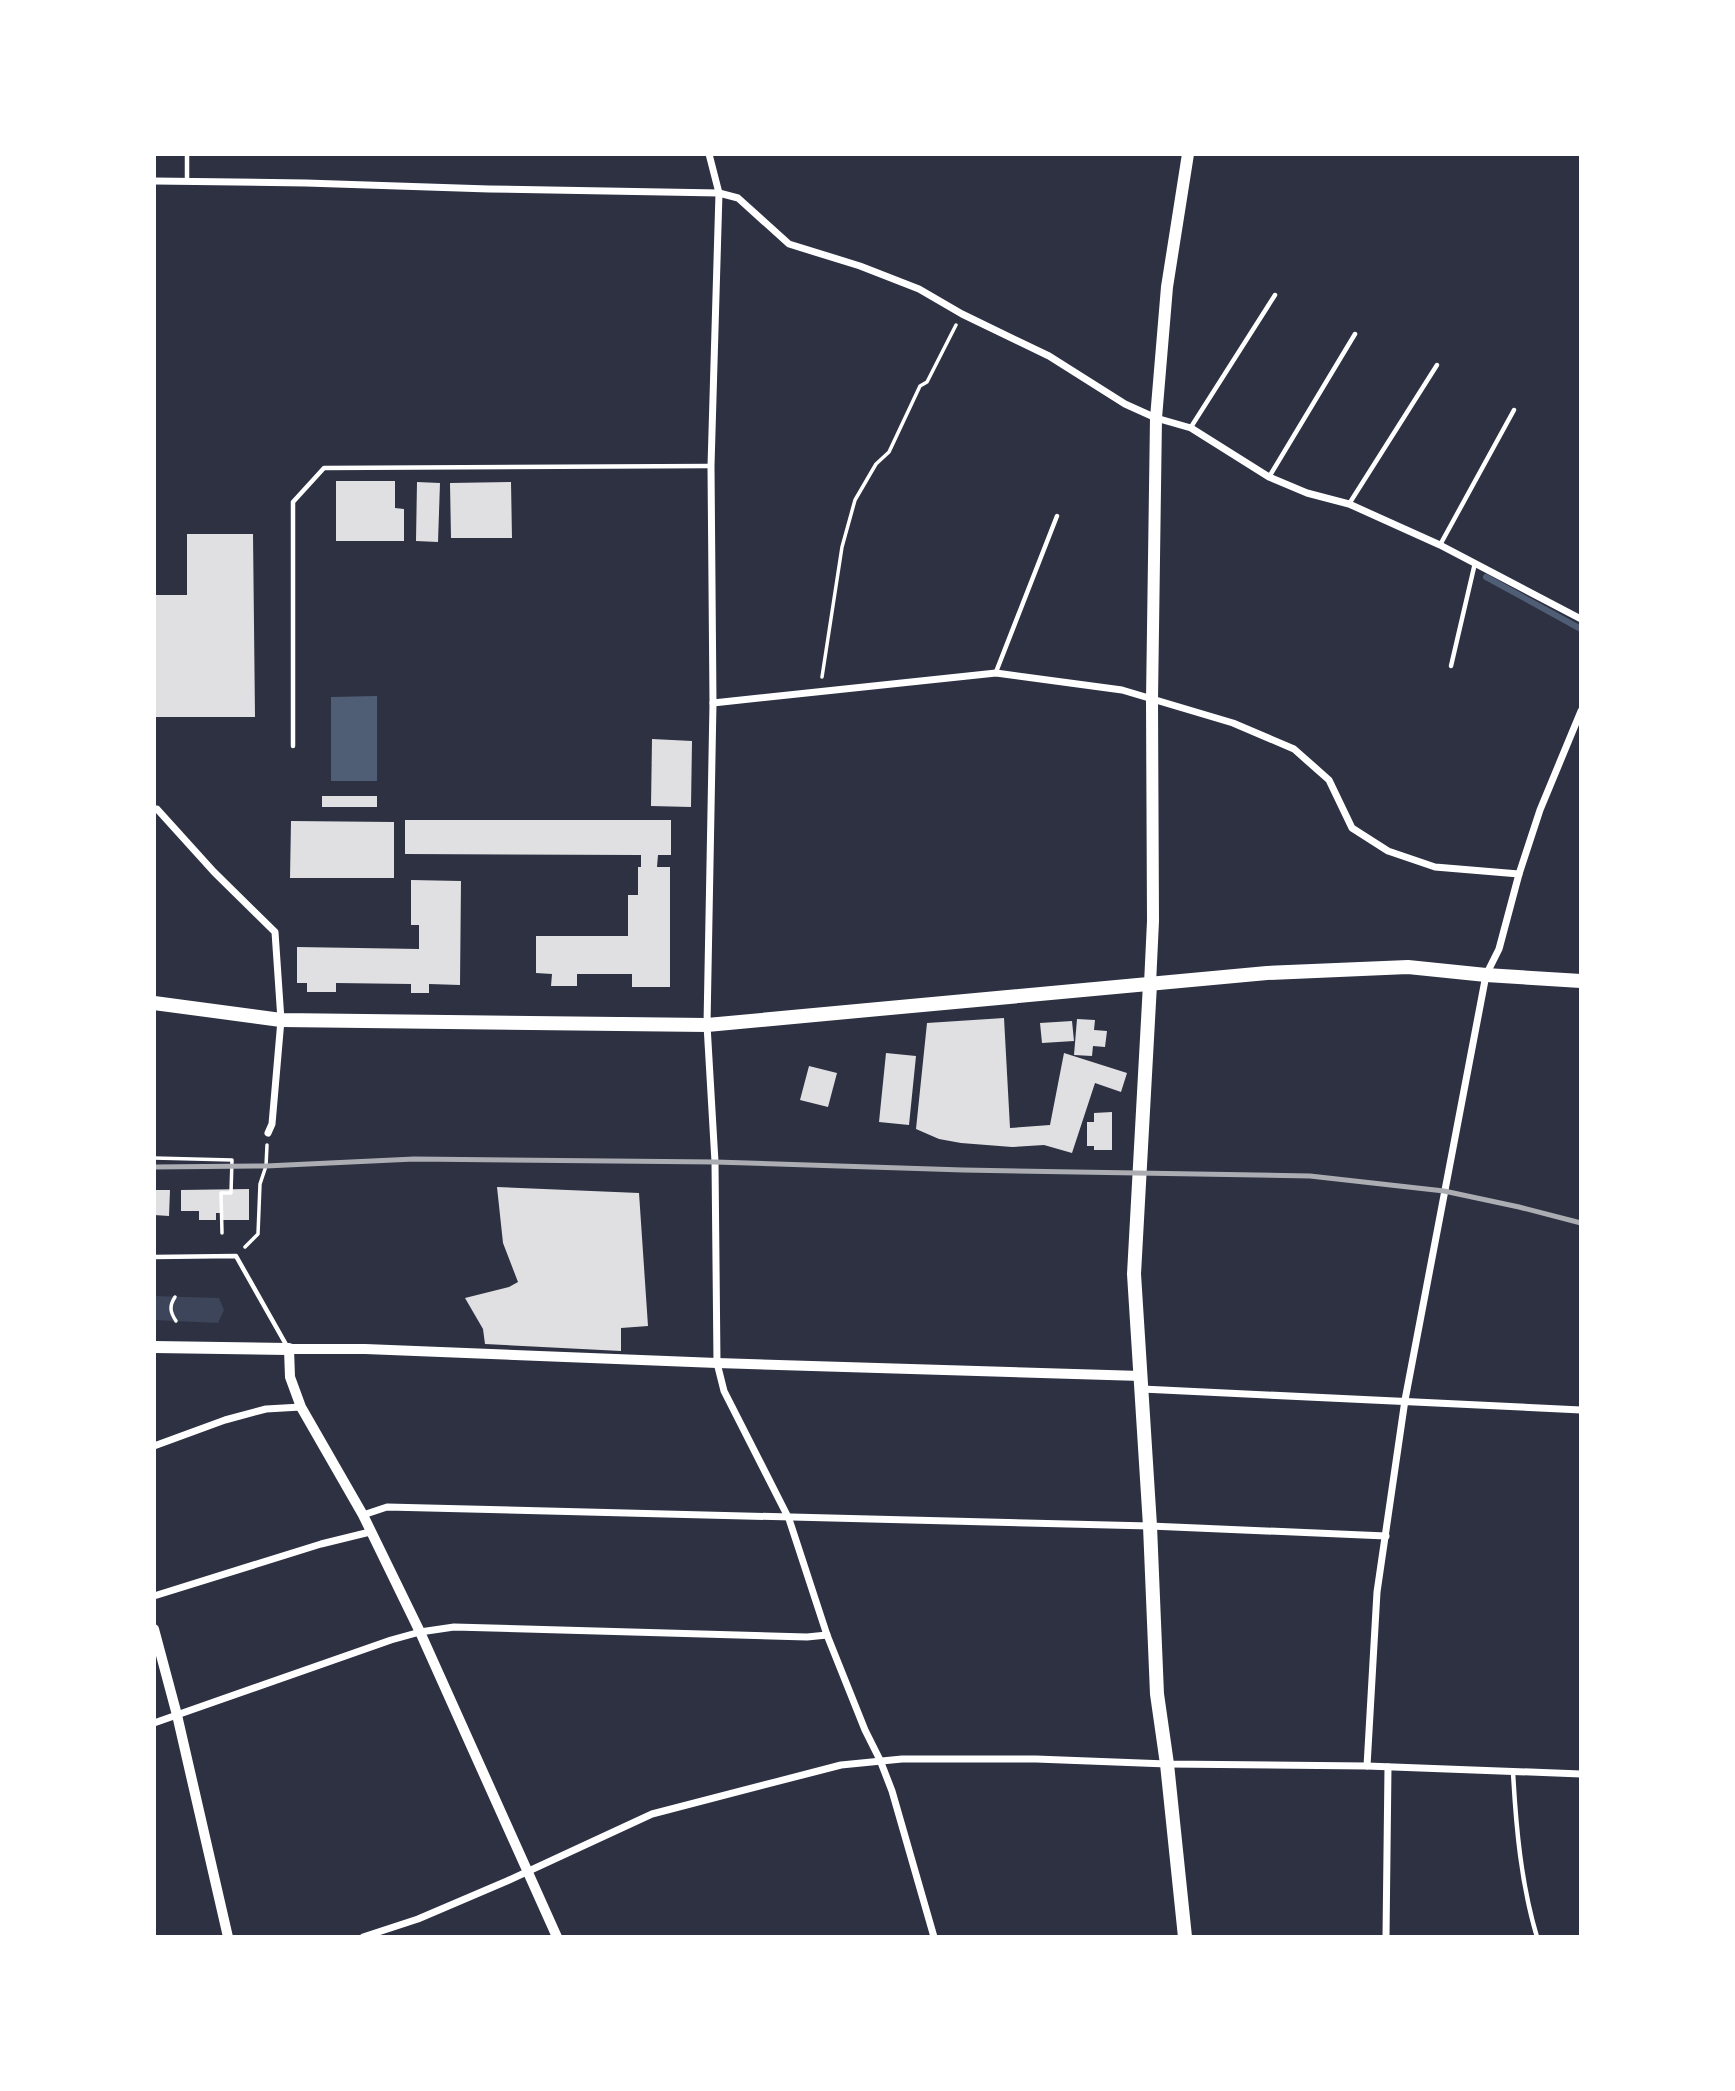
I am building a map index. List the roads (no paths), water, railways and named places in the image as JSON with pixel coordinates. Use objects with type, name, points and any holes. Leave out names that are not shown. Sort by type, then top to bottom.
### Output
[{"type":"main road","points":[[1185,1937],[1157,1694],[1150,1526],[1134,1274],[1153,921],[1152,700],[1156,418],[1167,287],[1188,154]]},
{"type":"main road","points":[[154,1003],[281,1020],[707,1025],[1267,973],[1408,967],[1581,981]]},
{"type":"main road","points":[[154,1346],[289,1349]]},
{"type":"street","points":[[709,154],[719,192],[711,466],[713,703],[707,1025],[715,1162],[718,1363],[724,1391],[789,1519],[827,1635],[864,1730],[892,1791],[934,1937]]},
{"type":"street","points":[[154,181],[489,190],[719,192],[738,198],[789,244],[860,266],[919,289],[962,314],[1049,356],[1125,404],[1156,418],[1191,428],[1269,477],[1307,493],[1349,504],[1440,545],[1581,619]]},
{"type":"street","points":[[713,703],[996,673],[1122,690],[1233,723],[1294,749],[1329,780],[1352,828],[1388,851],[1435,867],[1519,874]]},
{"type":"street","points":[[1367,1766],[1377,1592],[1405,1400],[1486,975],[1499,949],[1540,810],[1581,710]]},
{"type":"street","points":[[154,809],[157,809],[214,872],[275,932],[281,1020],[272,1125],[268,1133]]},
{"type":"street","points":[[557,1937],[420,1632],[363,1515],[301,1407],[290,1377],[289,1349],[365,1349],[1141,1382],[1475,1406],[1581,1410]]},
{"type":"street","points":[[154,1446],[225,1420],[267,1409],[301,1407]]},
{"type":"street","points":[[363,1515],[387,1507],[1150,1526],[1386,1536]]},
{"type":"street","points":[[154,1596],[321,1544],[370,1532]]},
{"type":"street","points":[[154,1723],[391,1640],[454,1627],[807,1637],[827,1635]]},
{"type":"street","points":[[154,1629],[177,1715],[228,1937]]},
{"type":"street","points":[[363,1937],[418,1919],[652,1814],[841,1765],[880,1760],[1036,1759],[1167,1764],[1367,1766],[1581,1774]]},
{"type":"street","points":[[1386,1937],[1388,1767]]},
{"type":"lane","points":[[187,154],[187,182]]},
{"type":"lane","points":[[1191,428],[1275,295]]},
{"type":"lane","points":[[1269,477],[1356,334]]},
{"type":"lane","points":[[1349,504],[1437,365]]},
{"type":"lane","points":[[1440,545],[1514,411]]},
{"type":"lane","points":[[293,746],[293,502],[324,468],[711,466]]},
{"type":"lane","points":[[996,673],[1057,516]]},
{"type":"lane","points":[[1451,666],[1475,563]]},
{"type":"lane","points":[[154,1257],[236,1256],[289,1349]]},
{"type":"lane","points":[[1512,1770],[1528,1906],[1537,1937]]},
{"type":"waterway","points":[[1486,577],[1579,628]]},
{"type":"railway","points":[[154,1167],[266,1166],[414,1159],[715,1162],[963,1170],[1310,1176],[1444,1191],[1581,1223]]}]
